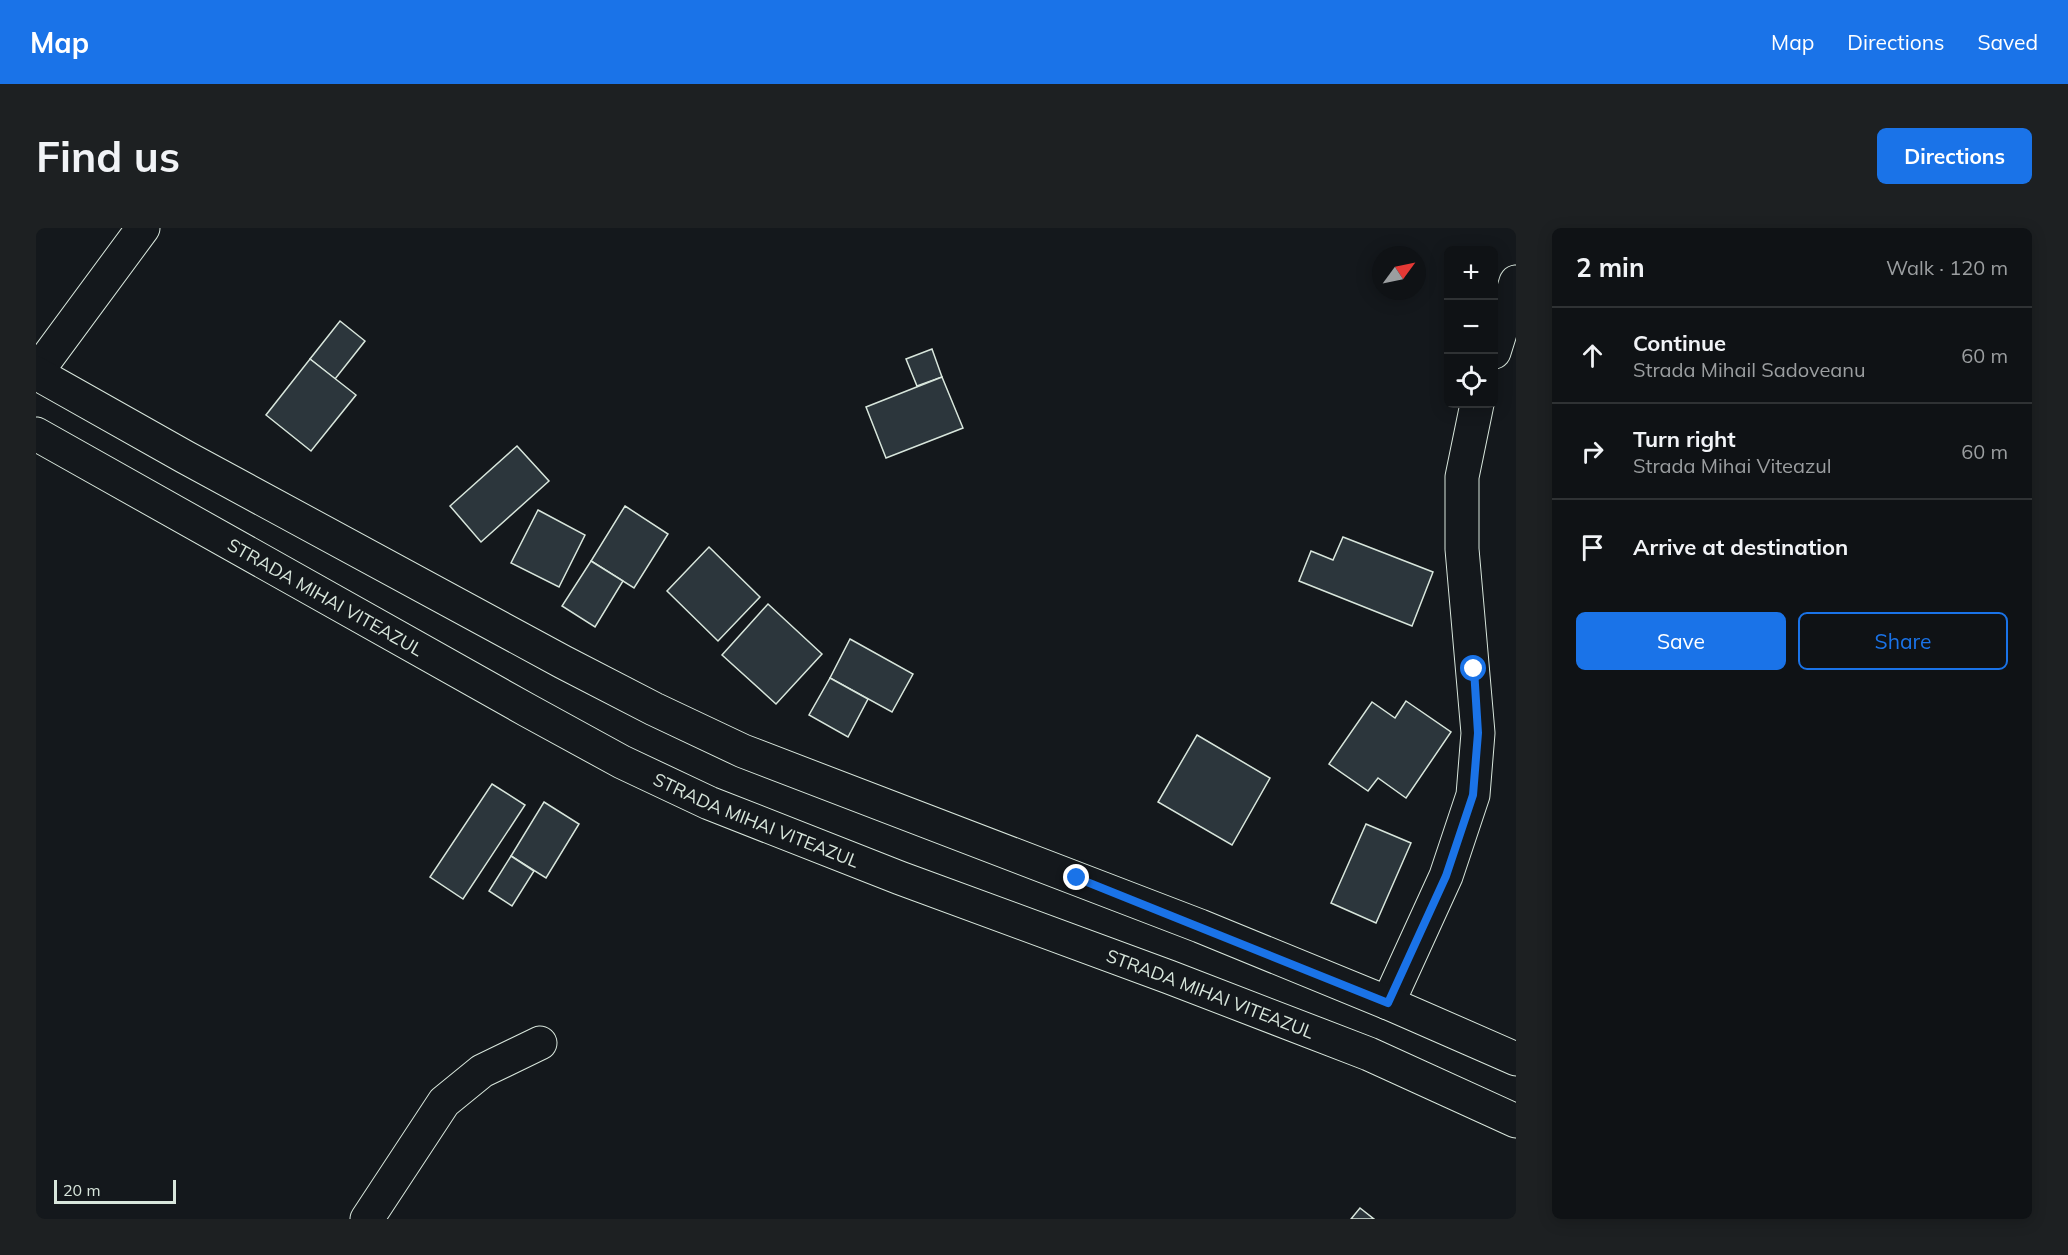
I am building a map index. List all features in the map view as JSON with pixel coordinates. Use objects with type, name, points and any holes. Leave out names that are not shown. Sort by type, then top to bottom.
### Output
[{"type":"main road","points":[[143,228],[36,373],[196,463],[563,662],[654,709],[733,746],[927,823],[1077,878],[1388,1003],[1516,1059]]},
{"type":"main road","points":[[1498,339],[1516,282]]},
{"type":"main road","points":[[1388,1003],[1446,876],[1473,795],[1478,733],[1462,549],[1462,477],[1476,408]]},
{"type":"main road","name":"STRADA MIHAI VITEAZUL","points":[[36,434],[527,711],[622,762],[699,799],[900,878],[1169,976],[1369,1054],[1516,1121]]},
{"type":"main road","points":[[367,1219],[444,1102],[482,1071],[540,1043]]},
{"type":"building","points":[[340,321],[365,341],[335,379],[310,359]]},
{"type":"building","points":[[932,349],[942,377],[917,386],[906,359]]},
{"type":"building","points":[[310,359],[356,395],[311,451],[266,415]]},
{"type":"building","points":[[942,377],[963,428],[886,458],[866,407]]},
{"type":"building","points":[[517,446],[549,481],[481,542],[450,506]]},
{"type":"building","points":[[625,506],[668,534],[634,588],[591,561]]},
{"type":"building","points":[[538,510],[585,535],[559,587],[511,563]]},
{"type":"building","points":[[1343,537],[1433,572],[1412,626],[1299,581],[1311,551],[1333,560]]},
{"type":"building","points":[[709,547],[760,597],[718,641],[667,591]]},
{"type":"building","points":[[591,561],[623,581],[595,627],[562,606]]},
{"type":"building","points":[[768,604],[822,654],[776,704],[722,655]]},
{"type":"building","points":[[850,639],[913,674],[892,712],[830,678]]},
{"type":"building","points":[[830,678],[868,699],[848,737],[809,715]]},
{"type":"building","points":[[1406,701],[1451,732],[1406,798],[1378,778],[1368,791],[1329,764],[1372,702],[1395,718]]},
{"type":"building","points":[[1197,735],[1270,778],[1232,845],[1158,802]]},
{"type":"building","points":[[492,784],[525,805],[463,899],[430,877]]},
{"type":"building","points":[[544,802],[579,824],[546,878],[511,856]]},
{"type":"building","points":[[1366,824],[1411,843],[1376,923],[1331,903]]},
{"type":"building","points":[[511,856],[534,871],[512,906],[489,891]]},
{"type":"building","points":[[1360,1208],[1374,1219],[1351,1219]]},
{"type":"route","points":[[1077,878],[1388,1003],[1446,876],[1473,795],[1478,733],[1474,669]]}]
